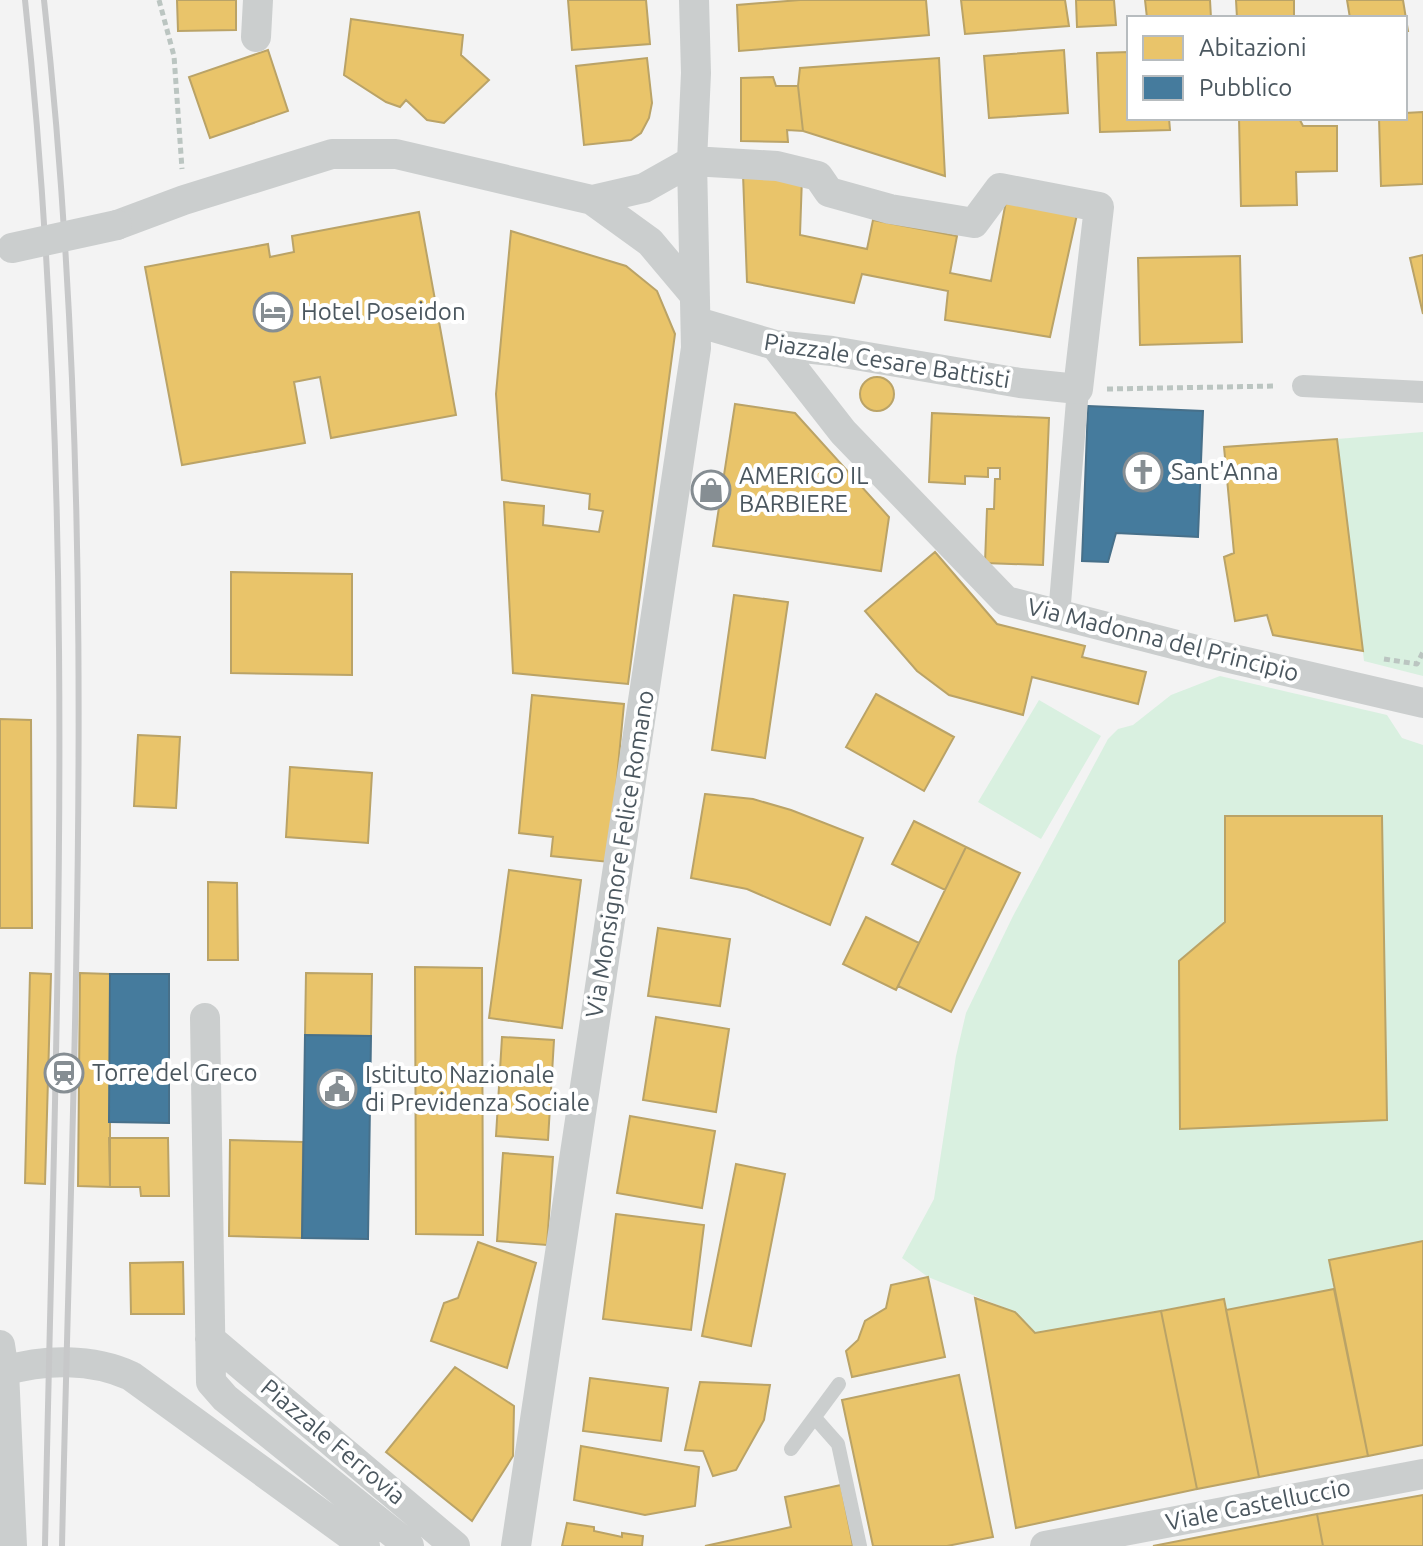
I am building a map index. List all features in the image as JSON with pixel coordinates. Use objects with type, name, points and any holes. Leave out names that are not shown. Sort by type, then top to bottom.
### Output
[{"type":"street","points":[[256,37],[258,0]]},
{"type":"street","name":"Via Monsignore Felice Romano","points":[[516,1546],[696,348],[692,161],[696,73],[694,0]]},
{"type":"street","points":[[6,249],[117,225],[184,200],[332,154],[396,154],[592,200],[650,242],[695,307]]},
{"type":"street","points":[[592,200],[644,188],[692,161],[777,166],[818,176],[829,192],[890,209],[974,223],[1000,188],[1099,207],[1078,389],[1059,615]]},
{"type":"street","name":"Piazzale Cesare Battisti","points":[[695,307],[775,345],[1078,389]]},
{"type":"street","name":"Via Madonna del Principio","points":[[775,345],[843,432],[1006,601],[1423,703]]},
{"type":"street","points":[[1303,386],[1423,392]]},
{"type":"street","name":"Piazzale Ferrovia","points":[[205,1018],[211,1382],[217,1391],[409,1546]]},
{"type":"street","name":"Piazzale Ferrovia","points":[[210,1339],[455,1546]]},
{"type":"street","points":[[12,1546],[8,1361],[79,1362],[117,1369],[131,1376],[365,1546]]},
{"type":"street","name":"Viale Castelluccio","points":[[1045,1546],[1423,1474]]},
{"type":"lane","points":[[791,1449],[839,1384]]},
{"type":"lane","points":[[815,1418],[838,1444],[860,1546]]},
{"type":"path","points":[[159,0],[174,56],[184,200]]},
{"type":"path","points":[[1078,389],[1303,386]]},
{"type":"path","points":[[1377,659],[1417,664],[1423,652]]},
{"type":"green space","points":[[1423,432],[1423,676],[1364,661],[1337,439]]},
{"type":"green space","points":[[1220,676],[1387,715],[1402,738],[1423,745],[1423,1241],[1329,1260],[1334,1289],[1226,1310],[1223,1299],[1035,1333],[1015,1312],[928,1277],[902,1258],[934,1199],[956,1056],[966,1013],[1013,916],[1108,739],[1118,729],[1133,725],[1171,695]]},
{"type":"green space","points":[[1039,700],[1101,736],[1041,839],[978,802]]},
{"type":"building: Abitazioni","points":[[177,0],[236,0],[236,30],[178,31]]},
{"type":"building: Abitazioni","points":[[568,0],[646,0],[650,44],[572,50]]},
{"type":"building: Abitazioni","points":[[800,0],[926,0],[929,35],[739,51],[737,5]]},
{"type":"building: Abitazioni","points":[[961,0],[1065,0],[1069,26],[965,34]]},
{"type":"building: Abitazioni","points":[[1076,0],[1114,0],[1116,25],[1077,27]]},
{"type":"building: Abitazioni","points":[[1145,0],[1210,0],[1211,16],[1147,16]]},
{"type":"building: Abitazioni","points":[[1236,0],[1294,0],[1294,16],[1237,16]]},
{"type":"building: Abitazioni","points":[[1347,0],[1403,0],[1406,16],[1350,16]]},
{"type":"building: Abitazioni","points":[[351,19],[463,35],[461,55],[489,80],[444,123],[427,120],[406,100],[400,107],[386,102],[344,75]]},
{"type":"building: Abitazioni","points":[[268,50],[288,111],[210,138],[189,77]]},
{"type":"building: Abitazioni","points":[[1064,50],[1068,113],[989,118],[984,56]]},
{"type":"building: Abitazioni","points":[[1127,52],[1127,120],[1169,120],[1170,130],[1100,132],[1097,53]]},
{"type":"building: Abitazioni","points":[[647,58],[652,103],[641,133],[631,140],[584,145],[576,66]]},
{"type":"building: Abitazioni","points":[[939,58],[945,176],[803,131],[798,86],[800,68]]},
{"type":"building: Abitazioni","points":[[773,77],[776,86],[798,86],[803,131],[787,130],[788,142],[741,141],[741,78]]},
{"type":"building: Abitazioni","points":[[1423,112],[1423,184],[1381,186],[1379,120],[1407,120],[1407,113]]},
{"type":"building: Abitazioni","points":[[1239,120],[1300,120],[1303,126],[1337,126],[1337,171],[1296,172],[1297,205],[1241,206]]},
{"type":"building: Abitazioni","points":[[743,174],[802,177],[800,235],[867,249],[873,220],[957,236],[950,273],[991,281],[1007,196],[1078,210],[1050,337],[945,320],[948,291],[862,274],[854,303],[747,282]]},
{"type":"building: Abitazioni","points":[[419,212],[456,415],[331,438],[320,377],[294,382],[305,443],[182,465],[145,267],[268,244],[270,257],[294,252],[292,236]]},
{"type":"building: Abitazioni","points":[[511,231],[626,266],[657,291],[675,334],[628,684],[513,673],[504,502],[544,506],[543,525],[599,532],[603,511],[589,509],[590,494],[502,480],[496,394]]},
{"type":"building: Abitazioni","points":[[1423,255],[1423,314],[1410,258]]},
{"type":"building: Abitazioni","points":[[1240,256],[1242,342],[1140,345],[1138,258]]},
{"type":"building: Abitazioni","points":[[877,377],[889,382],[894,394],[889,406],[877,411],[865,406],[860,394],[865,382]]},
{"type":"building: Abitazioni","points":[[735,404],[795,413],[889,517],[881,571],[713,546]]},
{"type":"building: Abitazioni","points":[[932,413],[1049,418],[1043,565],[985,563],[987,509],[994,509],[995,479],[1000,479],[1000,468],[988,468],[988,477],[965,476],[965,484],[929,482]]},
{"type":"building: Abitazioni","points":[[1337,439],[1363,651],[1273,635],[1267,615],[1235,621],[1224,557],[1234,553],[1224,447]]},
{"type":"building: Abitazioni","points":[[935,552],[997,624],[1085,646],[1082,657],[1146,672],[1138,704],[1032,677],[1023,715],[949,695],[917,671],[865,611]]},
{"type":"building: Abitazioni","points":[[231,572],[352,574],[352,675],[231,673]]},
{"type":"building: Abitazioni","points":[[734,595],[788,602],[765,758],[712,750]]},
{"type":"building: Abitazioni","points":[[876,694],[954,737],[924,791],[846,747]]},
{"type":"building: Abitazioni","points":[[532,695],[624,704],[609,862],[551,856],[553,837],[519,833]]},
{"type":"building: Abitazioni","points":[[0,719],[31,720],[32,928],[0,928]]},
{"type":"building: Abitazioni","points":[[138,735],[180,737],[176,808],[134,806]]},
{"type":"building: Abitazioni","points":[[290,767],[372,773],[368,843],[286,837]]},
{"type":"building: Abitazioni","points":[[705,794],[753,799],[863,838],[830,925],[747,889],[691,878]]},
{"type":"building: Abitazioni","points":[[1225,816],[1382,816],[1387,1120],[1180,1129],[1179,961],[1225,922]]},
{"type":"building: Abitazioni","points":[[914,821],[966,847],[945,890],[892,864]]},
{"type":"building: Abitazioni","points":[[966,847],[1020,873],[951,1012],[898,986]]},
{"type":"building: Abitazioni","points":[[509,870],[581,880],[562,1028],[489,1018]]},
{"type":"building: Abitazioni","points":[[208,882],[237,883],[238,960],[208,960]]},
{"type":"building: Abitazioni","points":[[866,917],[919,943],[896,990],[843,964]]},
{"type":"building: Abitazioni","points":[[658,928],[730,939],[720,1006],[648,996]]},
{"type":"building: Abitazioni","points":[[415,967],[482,968],[483,1235],[416,1234]]},
{"type":"building: Abitazioni","points":[[30,973],[51,974],[45,1184],[25,1183]]},
{"type":"building: Abitazioni","points":[[80,973],[110,974],[110,1187],[78,1186]]},
{"type":"building: Abitazioni","points":[[306,973],[372,974],[371,1036],[305,1035]]},
{"type":"building: Abitazioni","points":[[656,1017],[729,1029],[716,1112],[643,1100]]},
{"type":"building: Abitazioni","points":[[502,1037],[554,1040],[548,1140],[496,1136]]},
{"type":"building: Abitazioni","points":[[630,1116],[715,1131],[702,1208],[617,1193]]},
{"type":"building: Abitazioni","points":[[109,1138],[168,1138],[169,1196],[141,1196],[140,1187],[110,1187]]},
{"type":"building: Abitazioni","points":[[230,1140],[303,1142],[302,1238],[229,1236]]},
{"type":"building: Abitazioni","points":[[503,1153],[553,1157],[547,1245],[497,1241]]},
{"type":"building: Abitazioni","points":[[736,1164],[785,1174],[751,1346],[702,1336]]},
{"type":"building: Abitazioni","points":[[616,1214],[704,1225],[691,1330],[603,1319]]},
{"type":"building: Abitazioni","points":[[1423,1241],[1423,1445],[1368,1456],[1329,1260]]},
{"type":"building: Abitazioni","points":[[478,1242],[536,1263],[507,1368],[431,1341],[444,1303],[458,1298]]},
{"type":"building: Abitazioni","points":[[183,1262],[184,1314],[131,1314],[130,1263]]},
{"type":"building: Abitazioni","points":[[928,1277],[945,1357],[852,1377],[846,1351],[858,1340],[865,1321],[886,1308],[891,1285]]},
{"type":"building: Abitazioni","points":[[1334,1289],[1368,1456],[1259,1477],[1226,1310]]},
{"type":"building: Abitazioni","points":[[975,1298],[1015,1312],[1035,1333],[1161,1311],[1197,1489],[1016,1528]]},
{"type":"building: Abitazioni","points":[[1224,1299],[1259,1477],[1197,1489],[1161,1311]]},
{"type":"building: Abitazioni","points":[[455,1367],[514,1406],[513,1456],[472,1521],[386,1452]]},
{"type":"building: Abitazioni","points":[[959,1375],[993,1537],[947,1546],[873,1546],[842,1400]]},
{"type":"building: Abitazioni","points":[[590,1378],[668,1388],[661,1441],[583,1431]]},
{"type":"building: Abitazioni","points":[[700,1382],[770,1385],[764,1420],[736,1470],[713,1476],[703,1451],[685,1450]]},
{"type":"building: Abitazioni","points":[[581,1446],[699,1467],[695,1506],[645,1515],[574,1500]]},
{"type":"building: Abitazioni","points":[[841,1485],[853,1546],[705,1546],[791,1527],[785,1497]]},
{"type":"building: Abitazioni","points":[[1423,1495],[1423,1546],[1323,1546],[1317,1514]]},
{"type":"building: Abitazioni","points":[[1317,1514],[1323,1546],[1153,1546]]},
{"type":"building: Abitazioni","points":[[567,1523],[594,1527],[594,1531],[622,1537],[622,1533],[643,1536],[642,1546],[562,1546]]},
{"type":"building: Pubblico","name":"Sant'Anna","points":[[1088,406],[1203,411],[1198,537],[1116,533],[1108,562],[1082,561]]},
{"type":"building: Pubblico","name":"Torre del Greco","points":[[110,974],[169,974],[169,1123],[109,1122]]},
{"type":"building: Pubblico","name":"Istituto Nazionale di Previdenza Sociale","points":[[305,1035],[371,1036],[368,1239],[302,1238]]},
{"type":"railway","points":[[25,0],[42,193],[53,386],[58,579],[58,966],[45,1546]]},
{"type":"railway","points":[[44,0],[62,193],[78,579],[76,966],[62,1546]]},
{"type":"place","name":"Hotel Poseidon","points":[[273,312]]},
{"type":"place","name":"Sant'Anna","points":[[1143,472]]},
{"type":"place","name":"AMERIGO IL BARBIERE","points":[[711,490]]},
{"type":"place","name":"Torre del Greco","points":[[64,1073]]},
{"type":"place","name":"Istituto Nazionale di Previdenza Sociale","points":[[337,1089]]}]
